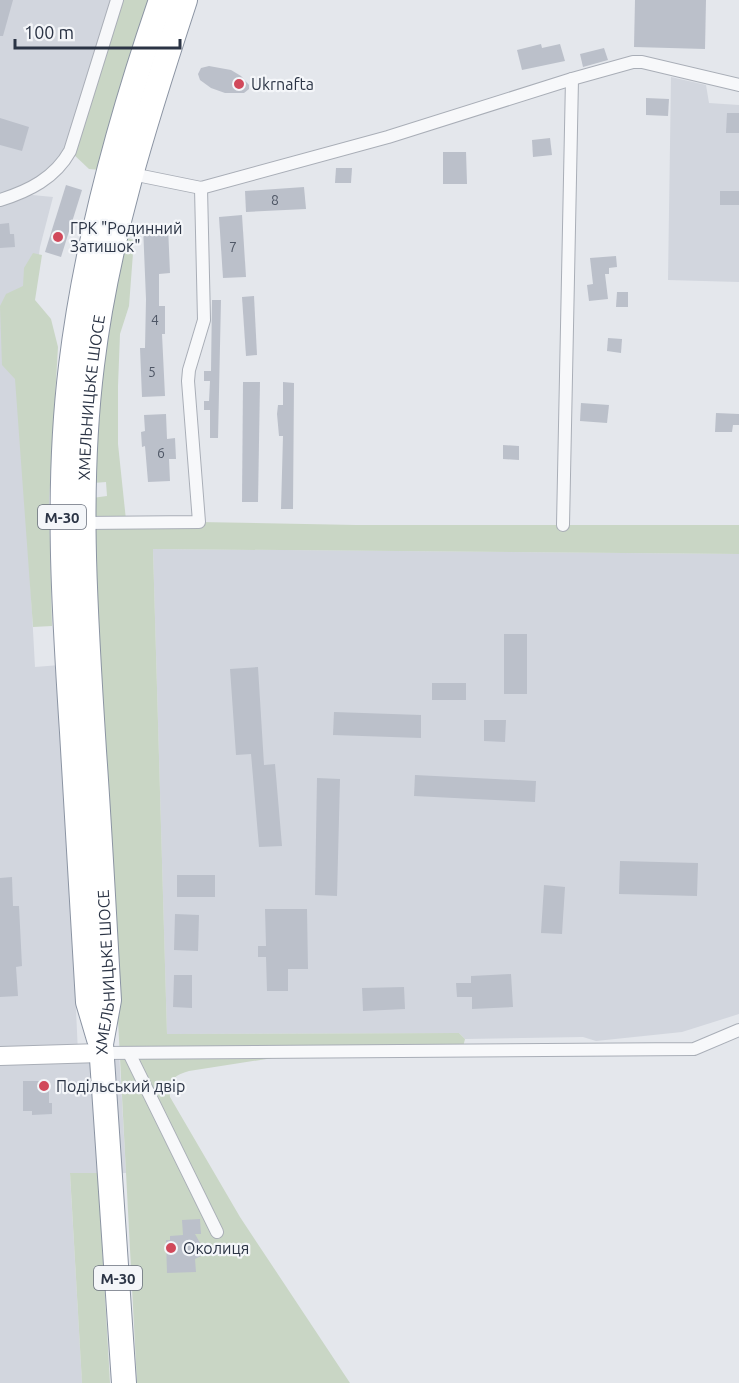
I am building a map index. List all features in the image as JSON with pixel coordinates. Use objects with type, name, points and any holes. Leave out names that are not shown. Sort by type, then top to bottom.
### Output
[{"type":"highway","name":"ХМЕЛЬНИЦЬКЕ ШОСЕ","points":[[101,1048],[109,1000],[86,620],[83,523],[85,448],[97,328],[121,171],[161,0]]},
{"type":"highway","name":"ХМЕЛЬНИЦЬКЕ ШОСЕ","points":[[101,1048],[88,1002],[64,622],[62,506],[64,447],[71,367],[104,186],[121,171],[144,128],[185,0]]},
{"type":"highway","name":"М-30","points":[[101,1048],[124,1383]]},
{"type":"street","points":[[0,200],[20,194],[38,184],[63,163],[70,151],[117,0]]},
{"type":"street","points":[[121,171],[201,188],[388,137],[624,63],[642,62],[739,85]]},
{"type":"street","points":[[563,525],[572,79]]},
{"type":"street","points":[[83,523],[199,522],[188,381],[189,370],[204,320],[201,188]]},
{"type":"street","points":[[0,1056],[101,1048],[129,1053],[694,1049],[739,1030]]},
{"type":"street","points":[[129,1053],[217,1232]]},
{"type":"shaded area","points":[[0,0],[117,0],[70,151],[22,194],[53,197],[40,247],[33,298],[15,301],[35,667],[60,665],[78,1053],[119,1053],[122,1101],[126,1173],[70,1174],[82,1383],[0,1383]]},
{"type":"shaded area","points":[[671,77],[706,85],[709,103],[739,105],[739,282],[668,280]]},
{"type":"shaded area","points":[[153,549],[739,554],[739,1014],[682,1032],[596,1041],[583,1037],[465,1039],[459,1033],[167,1034]]},
{"type":"green space","points":[[117,0],[154,0],[100,170],[89,169],[70,151]]},
{"type":"green space","points":[[125,237],[134,240],[129,306],[120,334],[118,386],[118,444],[126,520],[92,520],[92,498],[107,496],[106,482],[93,483],[105,327]]},
{"type":"green space","points":[[33,253],[42,255],[35,300],[51,319],[58,347],[49,502],[52,626],[33,627],[15,379],[2,365],[0,306],[6,294],[23,286],[24,268]]},
{"type":"green space","points":[[199,522],[356,525],[739,525],[739,554],[153,549],[167,1034],[459,1033],[465,1039],[462,1051],[318,1051],[189,1071],[179,1074],[171,1083],[170,1097],[240,1217],[350,1383],[137,1383],[92,523]]},
{"type":"green space","points":[[70,1173],[98,1173],[110,1383],[82,1383]]},
{"type":"building","points":[[0,0],[13,0],[3,36],[0,36]]},
{"type":"building","points":[[635,0],[706,0],[705,49],[634,47]]},
{"type":"building","points":[[541,44],[542,48],[560,44],[565,61],[522,70],[517,50]]},
{"type":"building","points":[[604,48],[608,60],[583,67],[580,54]]},
{"type":"building","points":[[209,66],[231,70],[241,76],[249,85],[249,89],[244,93],[225,93],[211,88],[200,80],[198,74],[201,68]]},
{"type":"building","points":[[646,98],[669,99],[668,116],[646,115]]},
{"type":"building","points":[[727,113],[739,113],[739,133],[726,133]]},
{"type":"building","points":[[0,118],[29,127],[22,151],[0,145]]},
{"type":"building","points":[[550,138],[552,155],[533,157],[532,140]]},
{"type":"building","points":[[443,152],[466,152],[467,184],[443,184]]},
{"type":"building","points":[[336,168],[352,168],[351,183],[335,183]]},
{"type":"building","points":[[66,185],[82,190],[61,257],[45,252]]},
{"type":"building","points":[[304,187],[306,209],[246,212],[245,191]]},
{"type":"building","points":[[720,191],[739,191],[739,205],[720,205]]},
{"type":"building","points":[[242,215],[246,277],[223,278],[219,217]]},
{"type":"building","points":[[9,223],[10,234],[14,234],[15,247],[0,248],[0,224]]},
{"type":"building","points":[[143,226],[168,226],[170,273],[159,274],[159,306],[165,306],[165,334],[162,334],[165,396],[142,397],[140,348],[145,348],[146,299]]},
{"type":"building","points":[[616,256],[617,267],[609,268],[609,274],[605,274],[608,299],[589,301],[587,285],[593,284],[590,258]]},
{"type":"building","points":[[617,292],[628,292],[628,307],[616,307]]},
{"type":"building","points":[[254,296],[257,355],[246,356],[242,297]]},
{"type":"building","points":[[212,300],[221,300],[218,438],[210,438],[210,410],[204,410],[204,401],[209,401],[210,381],[204,381],[204,371],[211,371]]},
{"type":"building","points":[[608,338],[622,339],[621,353],[607,351]]},
{"type":"building","points":[[243,382],[260,382],[258,502],[242,502]]},
{"type":"building","points":[[283,382],[294,383],[293,509],[281,509],[283,436],[279,436],[277,414],[278,405],[283,405]]},
{"type":"building","points":[[581,403],[609,405],[607,423],[580,421]]},
{"type":"building","points":[[716,413],[739,414],[739,425],[733,425],[732,432],[715,432]]},
{"type":"building","points":[[166,414],[167,439],[175,438],[176,459],[169,459],[170,481],[148,482],[145,446],[142,447],[141,432],[145,431],[144,415]]},
{"type":"building","points":[[503,445],[519,446],[519,460],[503,459]]},
{"type":"building","points":[[504,634],[527,634],[527,694],[504,694]]},
{"type":"building","points":[[258,667],[264,765],[275,764],[282,846],[259,847],[251,754],[236,755],[230,669]]},
{"type":"building","points":[[432,683],[466,683],[466,700],[432,700]]},
{"type":"building","points":[[334,712],[421,715],[421,738],[333,735]]},
{"type":"building","points":[[484,720],[506,720],[505,742],[484,741]]},
{"type":"building","points":[[415,775],[536,781],[535,802],[414,796]]},
{"type":"building","points":[[317,778],[340,779],[337,896],[315,895]]},
{"type":"building","points":[[620,861],[698,863],[697,896],[619,894]]},
{"type":"building","points":[[177,875],[215,875],[215,897],[177,897]]},
{"type":"building","points":[[12,877],[13,906],[19,906],[22,966],[16,967],[18,996],[0,997],[0,878]]},
{"type":"building","points":[[544,885],[565,887],[562,934],[541,933]]},
{"type":"building","points":[[265,909],[307,909],[308,969],[288,969],[288,991],[267,991],[266,957],[258,957],[258,946],[266,946]]},
{"type":"building","points":[[175,914],[199,915],[198,951],[174,950]]},
{"type":"building","points":[[511,974],[513,1007],[472,1009],[472,997],[457,997],[456,983],[471,983],[471,976]]},
{"type":"building","points":[[174,975],[192,975],[192,1008],[173,1007]]},
{"type":"building","points":[[404,987],[405,1009],[363,1011],[362,988]]},
{"type":"building","points":[[23,1081],[49,1081],[49,1103],[52,1103],[52,1114],[32,1115],[32,1111],[23,1111]]},
{"type":"building","points":[[200,1219],[201,1234],[195,1234],[204,1250],[201,1256],[195,1259],[196,1272],[167,1273],[166,1240],[170,1240],[170,1236],[183,1235],[182,1220]]},
{"type":"place","name":"Ukrnafta","points":[[239,84]]},
{"type":"place","name":"ГРК \"Родинний Затишок\"","points":[[58,237]]},
{"type":"place","name":"Подільський двір","points":[[44,1086]]},
{"type":"place","name":"Околиця","points":[[171,1248]]}]
